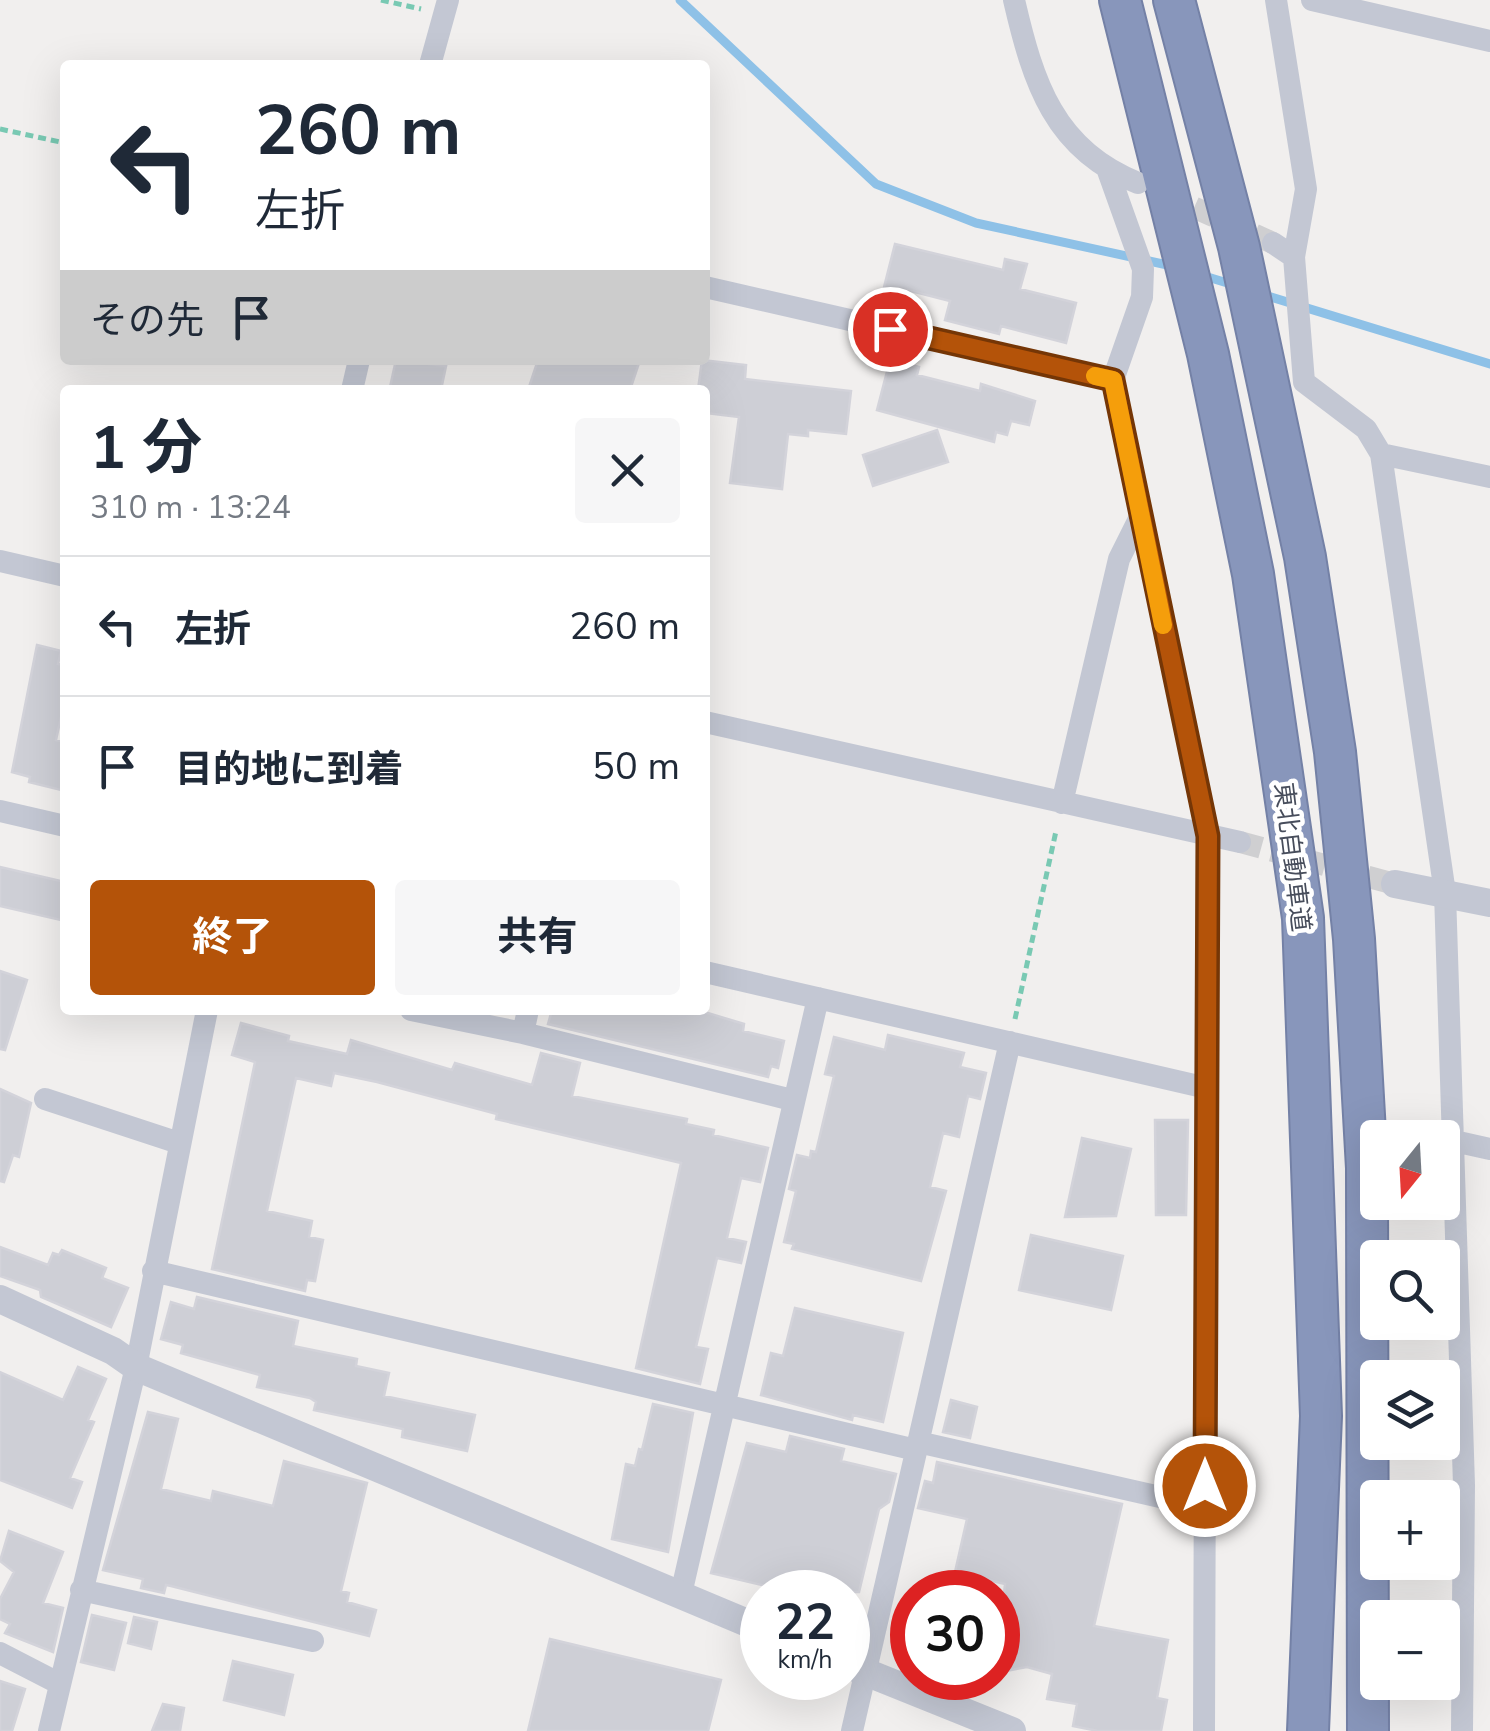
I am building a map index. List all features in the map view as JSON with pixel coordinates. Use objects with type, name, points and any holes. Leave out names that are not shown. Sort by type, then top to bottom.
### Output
[{"type":"highway","name":"東北自動車道","points":[[1120,0],[1208,354],[1253,574],[1303,918],[1321,1416],[1308,1731]]},
{"type":"highway","name":"東北自動車道","points":[[1174,0],[1256,245],[1265,382],[1306,557],[1335,752],[1354,939],[1365,1120]]},
{"type":"highway","points":[[1281,1731],[1314,1156]]},
{"type":"highway","name":"東北自動車道","points":[[1368,1220],[1368,1731]]},
{"type":"highway","points":[[1393,1700],[1393,1731]]},
{"type":"street","points":[[1014,0],[1051,112],[1074,144],[1108,171],[1138,183]]},
{"type":"street","points":[[1276,0],[1306,189],[1294,257],[1304,382],[1366,429],[1380,454],[1445,894],[1453,1120]]},
{"type":"street","points":[[1312,0],[1490,41]]},
{"type":"street","points":[[431,60],[446,7]]},
{"type":"street","points":[[1108,171],[1143,269],[1142,297],[1113,380],[1208,836],[1204,1731]]},
{"type":"street","points":[[1256,245],[1294,257]]},
{"type":"street","points":[[710,288],[1113,380]]},
{"type":"street","points":[[1380,454],[1490,477]]},
{"type":"street","points":[[1062,803],[1119,558],[1140,517]]},
{"type":"street","points":[[0,561],[60,575]]},
{"type":"street","points":[[710,723],[1240,842]]},
{"type":"street","points":[[0,811],[60,825]]},
{"type":"street","points":[[1396,884],[1490,904]]},
{"type":"street","points":[[710,973],[1207,1088]]},
{"type":"street","points":[[681,1594],[818,998]]},
{"type":"street","points":[[49,1731],[136,1367],[206,1015]]},
{"type":"street","points":[[435,1015],[792,1100]]},
{"type":"street","points":[[523,1034],[527,1015]]},
{"type":"street","points":[[870,1618],[917,1446],[1010,1042]]},
{"type":"street","points":[[45,1099],[179,1143]]},
{"type":"street","points":[[1460,1142],[1490,1149]]},
{"type":"street","points":[[1456,1220],[1464,1485],[1462,1731]]},
{"type":"street","points":[[153,1271],[724,1404],[1204,1507]]},
{"type":"street","points":[[0,1300],[113,1351],[136,1367],[740,1619]]},
{"type":"street","points":[[81,1590],[313,1641]]},
{"type":"street","points":[[0,1652],[60,1684]]},
{"type":"street","points":[[870,1675],[1012,1731]]},
{"type":"street","points":[[852,1731],[854,1700]]},
{"type":"path","points":[[381,0],[446,7]]},
{"type":"path","points":[[0,128],[60,142]]},
{"type":"path","points":[[1010,1042],[1056,831]]},
{"type":"building","points":[[895,244],[1003,270],[1005,259],[1027,264],[1020,289],[1076,303],[1066,343],[1001,326],[999,334],[945,320],[950,301],[907,290],[904,301],[882,295]]},
{"type":"building","points":[[890,360],[919,367],[917,375],[980,391],[981,384],[1035,401],[1029,425],[1011,421],[1007,435],[996,432],[994,442],[877,410]]},
{"type":"building","points":[[710,361],[746,365],[745,379],[851,391],[846,434],[808,430],[808,436],[788,434],[782,489],[730,483],[739,417],[710,414],[710,385],[699,385],[701,365],[710,365]]},
{"type":"building","points":[[395,365],[446,366],[442,385],[390,385]]},
{"type":"building","points":[[536,365],[638,365],[632,385],[530,385]]},
{"type":"building","points":[[937,430],[948,462],[873,486],[863,455]]},
{"type":"building","points":[[37,645],[60,651],[60,722],[56,740],[60,741],[60,790],[29,782],[30,777],[12,772]]},
{"type":"building","points":[[0,867],[60,881],[60,920],[0,906]]},
{"type":"building","points":[[0,971],[27,980],[5,1050],[0,1049]]},
{"type":"building","points":[[710,1014],[744,1024],[743,1031],[784,1041],[778,1068],[771,1066],[768,1077],[548,1024],[551,1015]]},
{"type":"building","points":[[241,1023],[289,1036],[288,1041],[347,1054],[351,1040],[452,1070],[455,1063],[532,1085],[541,1053],[580,1063],[572,1096],[687,1119],[686,1124],[714,1130],[713,1135],[768,1148],[760,1182],[741,1178],[727,1238],[746,1242],[741,1263],[717,1258],[696,1347],[708,1349],[700,1384],[636,1368],[681,1163],[496,1119],[497,1114],[377,1082],[334,1073],[331,1086],[296,1078],[267,1211],[312,1221],[309,1237],[323,1240],[315,1281],[307,1280],[305,1291],[212,1269],[255,1062],[232,1055]]},
{"type":"building","points":[[888,1035],[964,1053],[960,1067],[986,1073],[980,1099],[968,1096],[959,1137],[943,1133],[930,1187],[946,1191],[921,1281],[792,1249],[794,1244],[784,1242],[796,1191],[789,1189],[797,1155],[810,1158],[811,1151],[816,1152],[834,1076],[825,1074],[834,1037],[885,1050]]},
{"type":"building","points":[[0,1089],[31,1103],[19,1157],[13,1155],[4,1182],[0,1181]]},
{"type":"building","points":[[1155,1120],[1188,1120],[1186,1215],[1156,1215]]},
{"type":"building","points":[[1082,1138],[1131,1149],[1116,1216],[1065,1217]]},
{"type":"building","points":[[1031,1235],[1123,1256],[1111,1310],[1019,1290]]},
{"type":"building","points":[[0,1247],[48,1265],[53,1253],[59,1255],[62,1250],[106,1268],[102,1278],[128,1288],[111,1327],[41,1297],[40,1290],[0,1276]]},
{"type":"building","points":[[197,1297],[298,1321],[293,1346],[357,1359],[356,1366],[389,1373],[384,1396],[475,1415],[467,1451],[402,1437],[403,1429],[314,1410],[316,1402],[310,1398],[257,1387],[260,1375],[181,1353],[183,1345],[161,1339],[171,1302],[194,1309]]},
{"type":"building","points":[[795,1308],[903,1333],[883,1422],[853,1415],[852,1420],[761,1395],[771,1353],[783,1356]]},
{"type":"building","points":[[78,1367],[106,1379],[88,1420],[94,1422],[70,1478],[82,1482],[72,1508],[0,1480],[0,1372],[63,1400]]},
{"type":"building","points":[[951,1400],[977,1407],[970,1438],[943,1432]]},
{"type":"building","points":[[653,1404],[693,1413],[668,1552],[612,1539],[626,1464],[635,1466]]},
{"type":"building","points":[[148,1412],[178,1419],[161,1489],[211,1501],[213,1491],[273,1506],[284,1461],[367,1483],[341,1591],[349,1593],[347,1602],[376,1610],[369,1636],[171,1586],[166,1585],[164,1593],[141,1588],[143,1579],[103,1570]]},
{"type":"building","points":[[790,1436],[844,1449],[841,1461],[896,1474],[889,1502],[879,1509],[864,1570],[740,1570],[740,1580],[711,1573],[747,1443],[786,1452]]},
{"type":"building","points":[[937,1462],[1122,1504],[1094,1626],[1168,1640],[1157,1698],[1167,1700],[1161,1731],[1098,1731],[1073,1726],[1077,1704],[1047,1699],[1052,1674],[1020,1668],[1020,1570],[955,1570],[967,1519],[918,1508],[925,1481],[933,1483]]},
{"type":"building","points":[[9,1531],[63,1552],[43,1603],[63,1608],[53,1652],[5,1633],[10,1624],[0,1619],[0,1599],[14,1572],[0,1561]]},
{"type":"building","points":[[92,1615],[126,1623],[114,1670],[81,1662]]},
{"type":"building","points":[[134,1617],[157,1622],[151,1649],[128,1643]]},
{"type":"building","points":[[550,1639],[721,1680],[708,1731],[528,1731]]},
{"type":"building","points":[[233,1661],[293,1675],[284,1715],[224,1700]]},
{"type":"building","points":[[0,1681],[25,1689],[12,1731],[0,1731]]},
{"type":"building","points":[[163,1704],[184,1708],[180,1731],[152,1731]]},
{"type":"waterway","points":[[680,0],[876,184],[976,223],[1172,266]]},
{"type":"waterway","points":[[1201,275],[1234,285]]},
{"type":"waterway","points":[[1258,293],[1490,364]]},
{"type":"tunnel","points":[[1164,194],[1273,243]]},
{"type":"tunnel","points":[[1240,842],[1395,884]]},
{"type":"slow traffic","points":[[1095,376],[1113,380],[1163,625]]},
{"type":"route","points":[[890,329],[1113,380],[1208,836],[1205,1486]]}]
